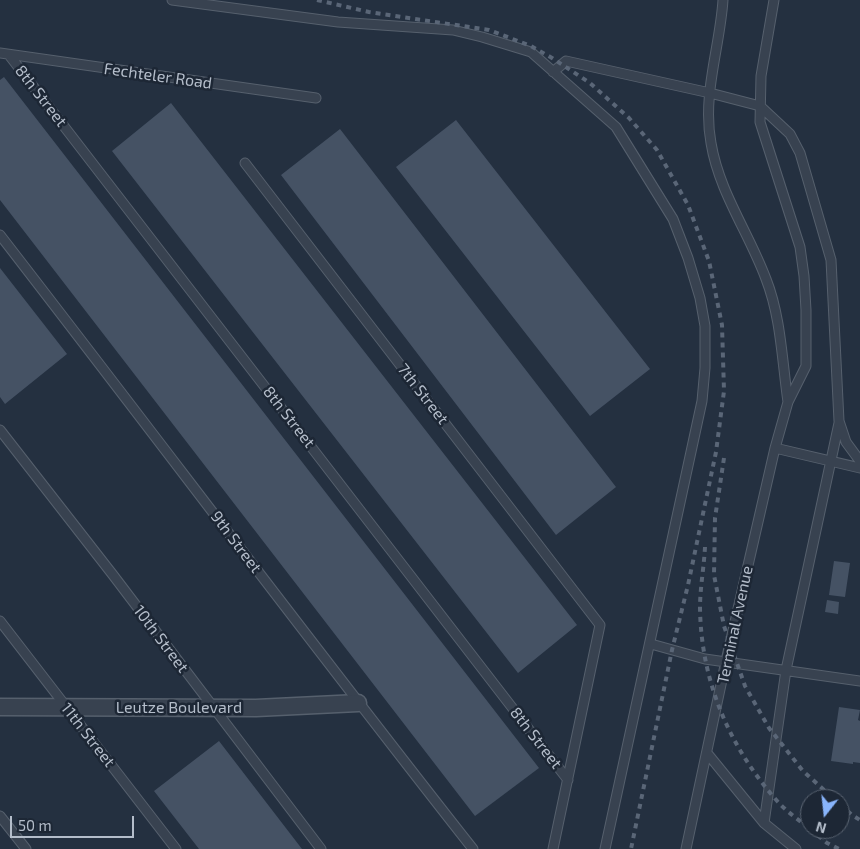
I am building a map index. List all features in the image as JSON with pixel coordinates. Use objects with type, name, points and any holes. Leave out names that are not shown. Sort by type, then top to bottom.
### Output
[{"type":"street","name":"Leutze Boulevard","points":[[0,707],[256,708],[358,703]]},
{"type":"lane","points":[[172,0],[338,22],[453,30],[531,52],[616,127],[673,219],[688,258],[705,326],[705,368],[702,400],[605,849]]},
{"type":"lane","points":[[723,0],[708,113],[711,143],[724,188],[766,279],[775,308],[788,402]]},
{"type":"lane","points":[[774,0],[761,76],[760,122],[800,246],[804,276],[806,366],[788,402]]},
{"type":"lane","name":"Fechteler Road","points":[[5,54],[316,98]]},
{"type":"lane","name":"8th Street","points":[[5,54],[568,780]]},
{"type":"lane","points":[[553,72],[566,61],[760,106],[790,134],[800,152],[827,245],[831,260],[839,421],[832,462],[786,670],[764,822]]},
{"type":"lane","name":"7th Street","points":[[245,163],[600,625],[568,780]]},
{"type":"lane","name":"9th Street","points":[[0,235],[165,448],[358,703],[473,849]]},
{"type":"lane","name":"Terminal Avenue","points":[[686,849],[726,662],[775,448],[788,402]]},
{"type":"lane","points":[[839,421],[846,442],[860,461]]},
{"type":"lane","name":"10th Street","points":[[0,430],[113,575],[321,849]]},
{"type":"lane","points":[[775,448],[860,468]]},
{"type":"lane","name":"11th Street","points":[[0,621],[176,849]]},
{"type":"lane","points":[[650,644],[705,659],[860,680]]},
{"type":"lane","points":[[707,753],[764,822],[796,849]]},
{"type":"lane","points":[[553,849],[568,780]]},
{"type":"lane","points":[[0,816],[26,849]]},
{"type":"building","points":[[4,77],[539,768],[475,816],[0,200],[0,80]]},
{"type":"building","points":[[171,103],[577,625],[518,673],[112,151]]},
{"type":"building","points":[[456,120],[650,369],[590,416],[396,167]]},
{"type":"building","points":[[340,129],[616,487],[556,535],[281,175]]},
{"type":"building","points":[[0,268],[67,354],[5,404],[0,397]]},
{"type":"building","points":[[834,561],[850,563],[845,597],[829,595]]},
{"type":"building","points":[[827,600],[839,602],[838,614],[825,612]]},
{"type":"building","points":[[839,707],[860,710],[858,720],[860,721],[860,763],[831,761]]},
{"type":"building","points":[[219,741],[302,849],[199,849],[154,791]]},
{"type":"railway","points":[[317,0],[369,12],[489,30],[531,46],[590,83],[629,118],[657,150],[688,205],[709,261],[722,325],[724,391],[716,452],[688,585],[672,650],[631,849]]},
{"type":"railway","points":[[724,458],[715,518],[714,575],[724,626],[745,686],[769,728],[803,771],[823,789]]},
{"type":"railway","points":[[705,547],[700,608],[702,635],[712,687],[721,712],[745,759],[782,806],[800,821]]},
{"type":"railway","points":[[850,813],[860,820]]},
{"type":"railway","points":[[822,839],[839,849]]}]
